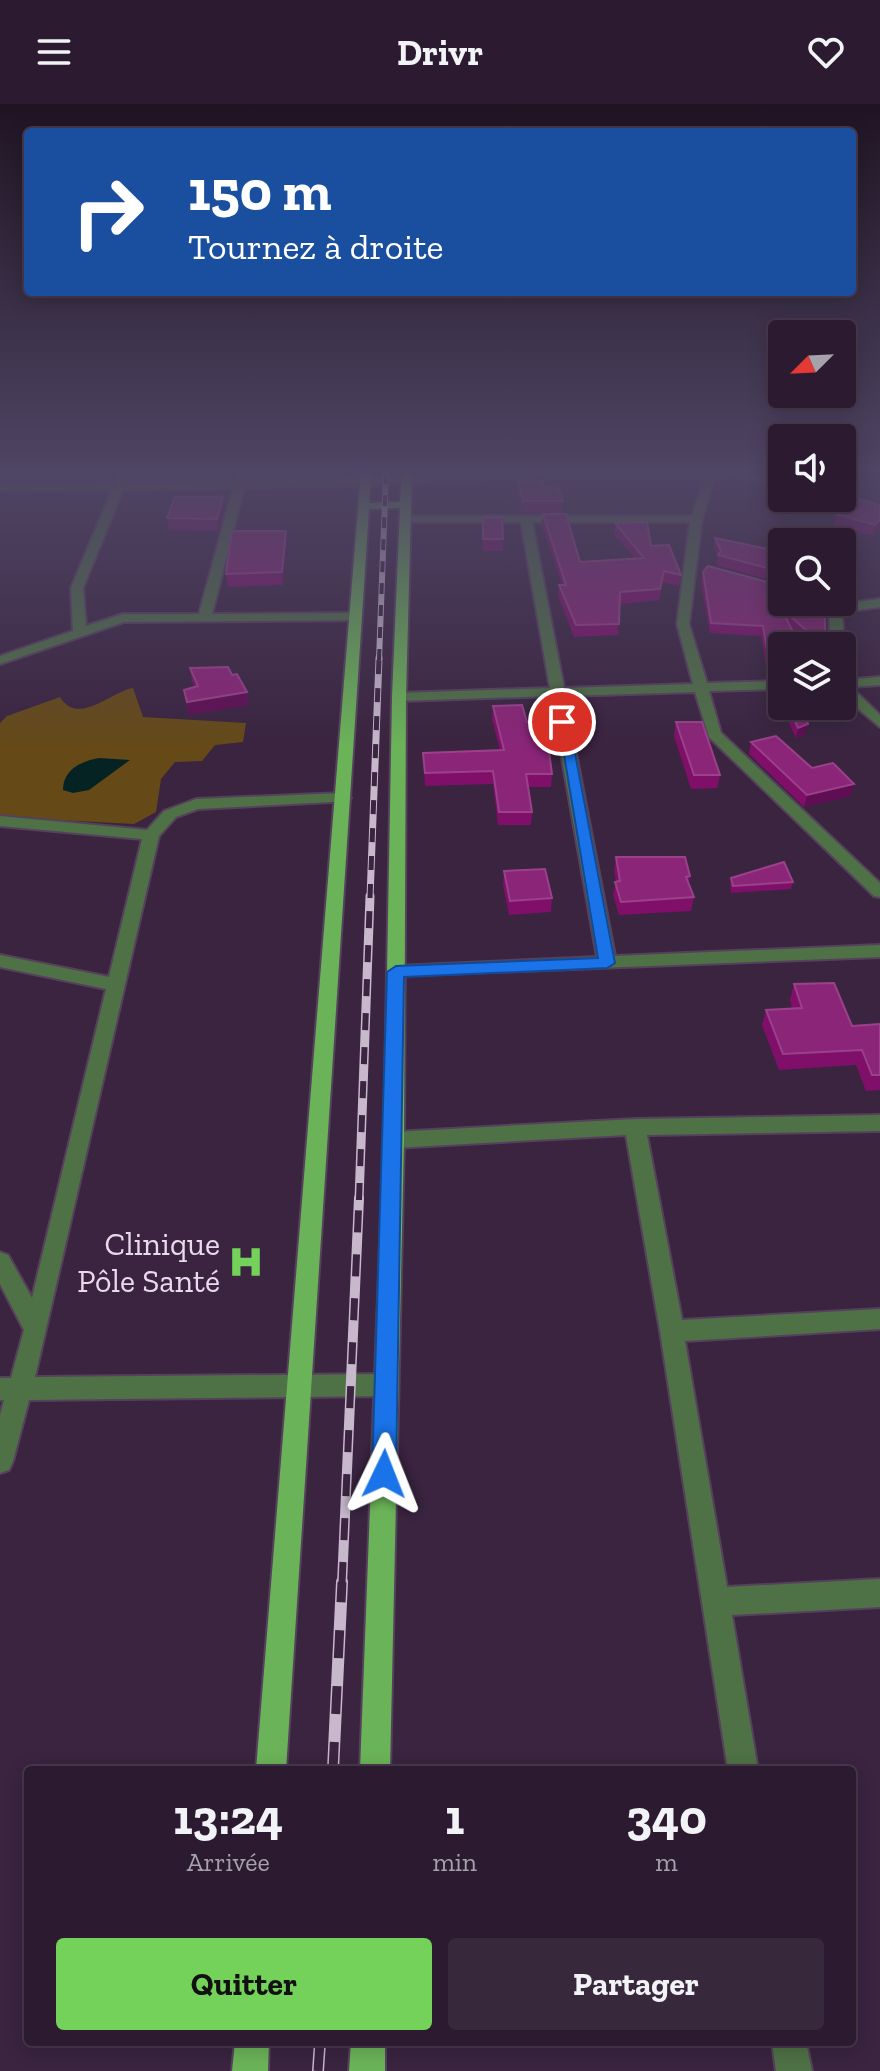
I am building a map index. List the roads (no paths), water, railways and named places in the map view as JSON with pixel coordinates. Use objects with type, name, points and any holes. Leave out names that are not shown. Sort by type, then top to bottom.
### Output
[{"type":"main road","points":[[271,1766],[359,564]]},
{"type":"main road","points":[[375,1766],[394,1140],[403,564]]},
{"type":"main road","points":[[250,2071],[252,2046]]},
{"type":"main road","points":[[367,2071],[368,2046]]},
{"type":"street","points":[[80,632],[77,588],[87,564]]},
{"type":"street","points":[[205,617],[219,564]]},
{"type":"street","points":[[534,564],[607,963]]},
{"type":"street","points":[[695,564],[683,624],[714,734],[880,892]]},
{"type":"street","points":[[856,605],[880,603]]},
{"type":"street","points":[[0,660],[123,618],[356,617]]},
{"type":"street","points":[[856,684],[880,681]]},
{"type":"street","points":[[399,697],[768,685]]},
{"type":"street","points":[[856,699],[880,723]]},
{"type":"street","points":[[0,1461],[10,1390],[36,1329],[151,835],[170,814],[196,804],[343,798]]},
{"type":"street","points":[[0,821],[151,835]]},
{"type":"street","points":[[396,972],[880,951]]},
{"type":"street","points":[[0,961],[116,985]]},
{"type":"street","points":[[394,1140],[635,1127],[880,1123]]},
{"type":"street","points":[[635,1127],[672,1331],[742,1766]]},
{"type":"street","points":[[0,1262],[36,1329]]},
{"type":"street","points":[[672,1331],[880,1319]]},
{"type":"street","points":[[10,1390],[386,1385]]},
{"type":"street","points":[[715,1602],[880,1593]]},
{"type":"street","points":[[790,2046],[794,2071]]},
{"type":"railway","points":[[379,660],[383,564]]},
{"type":"railway","points":[[370,898],[379,658]]},
{"type":"railway","points":[[359,1200],[370,896]]},
{"type":"railway","points":[[342,1584],[359,1198]]},
{"type":"railway","points":[[333,1766],[342,1582]]},
{"type":"railway","points":[[318,2071],[320,2046]]},
{"type":"place","name":"Clinique Pôle Santé","points":[[246,1262]]}]
